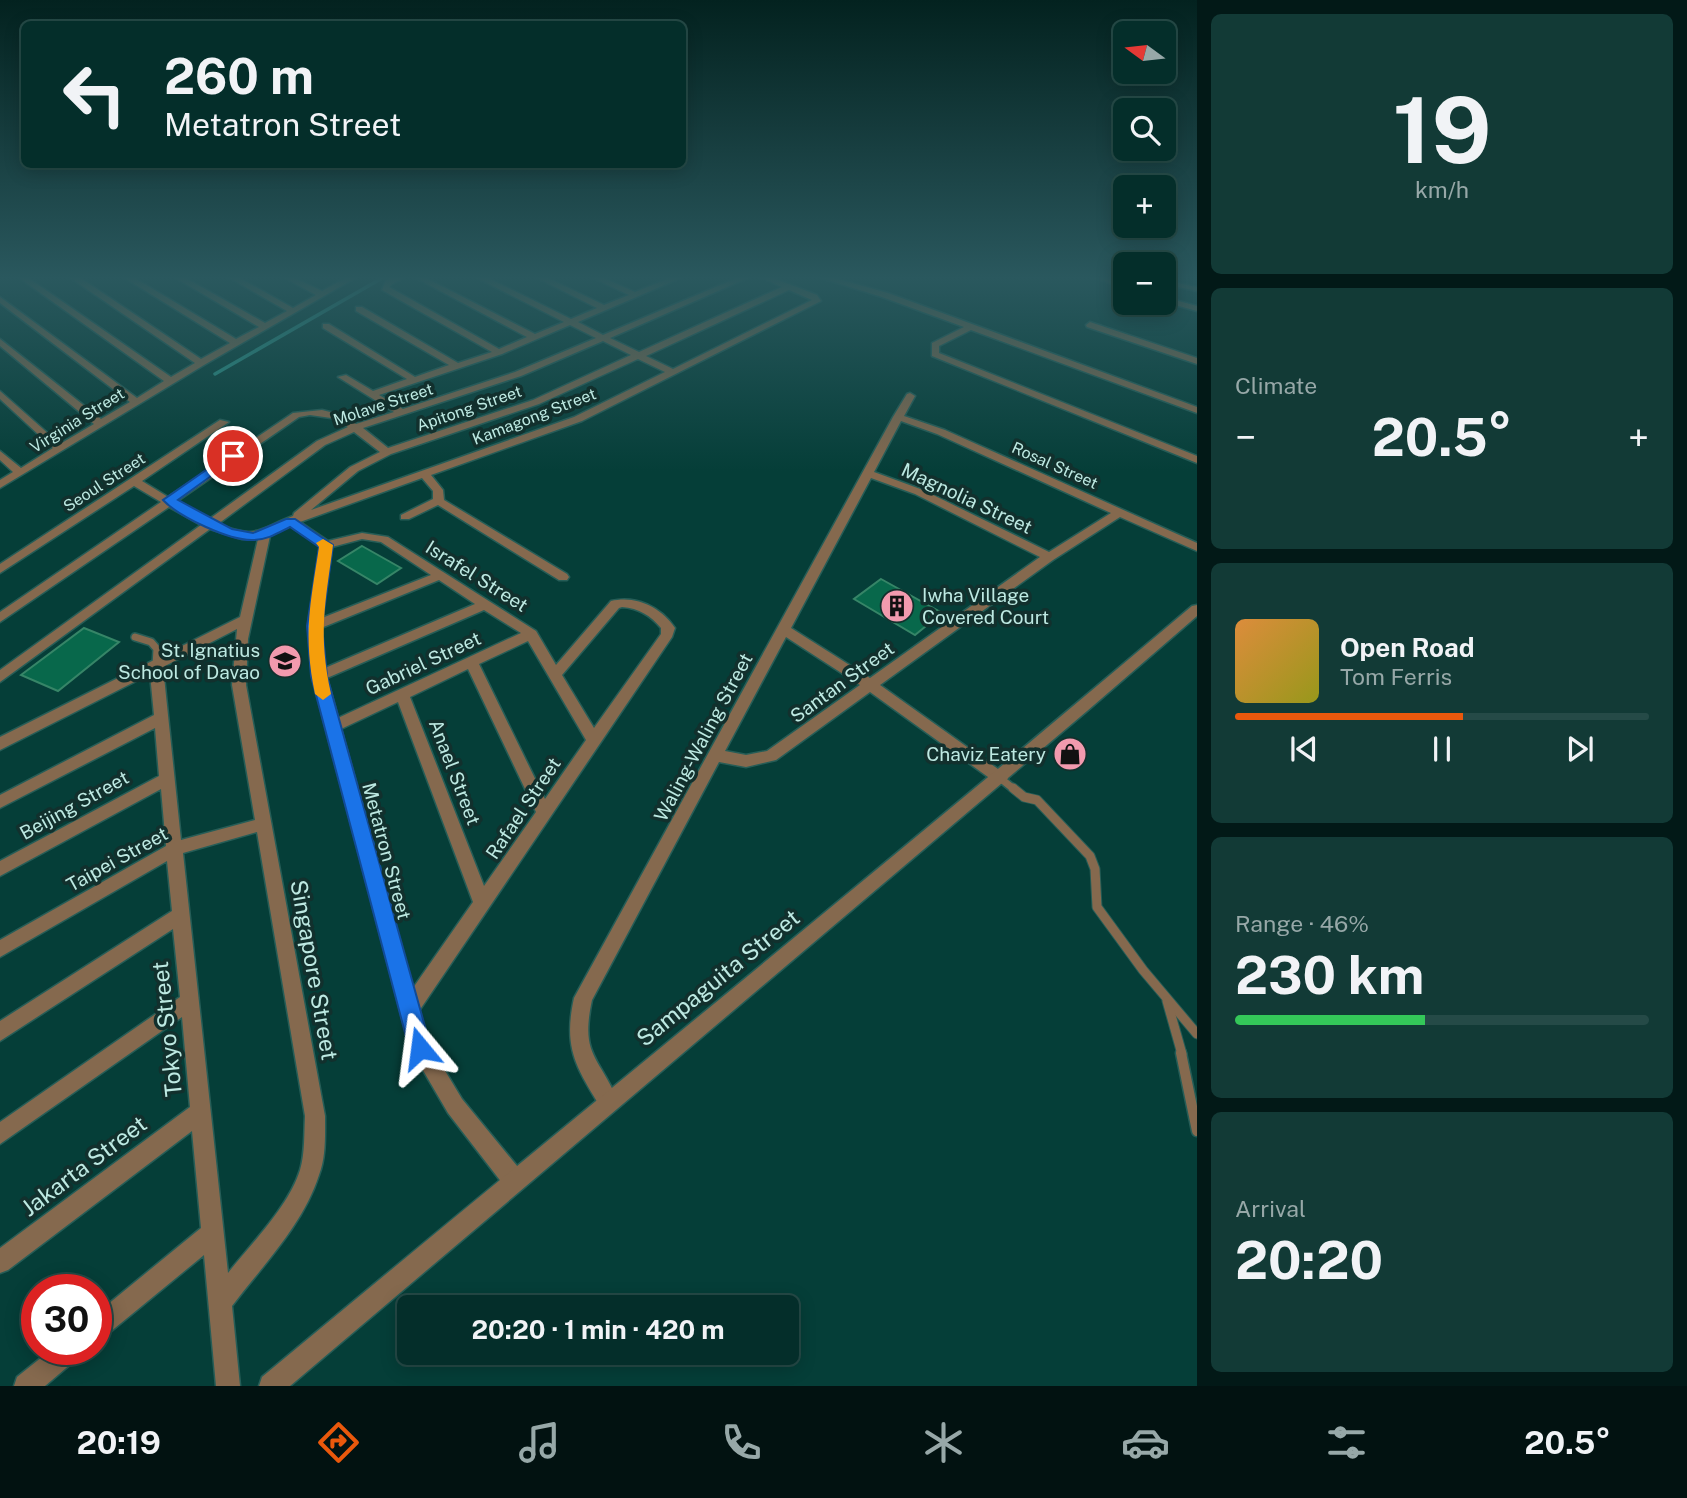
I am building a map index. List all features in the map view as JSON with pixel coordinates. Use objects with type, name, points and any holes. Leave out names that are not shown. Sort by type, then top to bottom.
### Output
[{"type":"street","points":[[0,342],[101,424]]},
{"type":"street","points":[[57,342],[137,402]]},
{"type":"street","points":[[114,342],[171,382]]},
{"type":"street","points":[[169,342],[201,363]]},
{"type":"street","points":[[352,342],[414,380]]},
{"type":"street","points":[[415,342],[457,366]]},
{"type":"street","points":[[481,342],[499,352]]},
{"type":"street","points":[[372,394],[523,342]]},
{"type":"street","name":"Molave Street","points":[[0,677],[306,452],[354,428],[518,374],[598,342]]},
{"type":"street","points":[[611,342],[674,373]]},
{"type":"street","name":"Apitong Street","points":[[290,522],[354,469],[387,452],[536,402],[668,342]]},
{"type":"street","name":"Kamagong Street","points":[[290,522],[578,419],[735,342]]},
{"type":"street","points":[[941,342],[935,345],[935,354],[1197,460]]},
{"type":"street","points":[[1010,342],[1197,410]]},
{"type":"street","points":[[1140,342],[1197,361]]},
{"type":"street","name":"Virginia Street","points":[[0,485],[236,343]]},
{"type":"street","points":[[343,377],[403,413]]},
{"type":"street","points":[[0,394],[60,449]]},
{"type":"street","name":"Waling-Waling Street","points":[[608,1101],[577,1042],[577,1021],[583,998],[910,396]]},
{"type":"street","points":[[0,618],[285,421],[314,411],[333,414],[387,452]]},
{"type":"street","name":"Rosal Street","points":[[898,417],[928,426],[1197,547]]},
{"type":"street","name":"Seoul Street","points":[[0,569],[225,422]]},
{"type":"street","points":[[0,454],[20,474]]},
{"type":"street","name":"Magnolia Street","points":[[868,473],[919,492],[1049,557]]},
{"type":"street","points":[[424,474],[438,490],[439,501]]},
{"type":"street","points":[[134,481],[210,523],[244,536],[265,534],[290,522],[326,545]]},
{"type":"street","points":[[405,517],[439,501]]},
{"type":"street","points":[[439,501],[563,577]]},
{"type":"street","name":"Santan Street","points":[[715,755],[747,761],[771,756],[1049,557],[1120,512]]},
{"type":"street","name":"Singapore Street","points":[[219,1303],[295,1200],[309,1175],[314,1153],[315,1116],[239,685],[238,658],[244,620],[261,564],[265,534]]},
{"type":"street","name":"Israfel Street","points":[[326,545],[362,536],[378,537],[531,634],[594,740]]},
{"type":"street","name":"Metatron Street","points":[[326,545],[314,626],[319,676],[420,1048],[435,1077],[514,1180]]},
{"type":"street","points":[[314,626],[439,576]]},
{"type":"street","points":[[319,676],[485,604]]},
{"type":"street","name":"Rafael Street","points":[[409,1010],[545,815],[667,634],[668,628],[661,619],[639,605],[615,604],[554,676]]},
{"type":"street","name":"Sampaguita Street","points":[[271,1386],[608,1101],[1000,778],[1197,609]]},
{"type":"street","points":[[0,744],[244,620]]},
{"type":"street","points":[[783,629],[870,685],[1000,778]]},
{"type":"street","name":"Gabriel Street","points":[[332,727],[531,634]]},
{"type":"street","points":[[471,662],[545,815]]},
{"type":"street","name":"Tokyo Street","points":[[156,667],[228,1386]]},
{"type":"street","name":"Anael Street","points":[[402,695],[483,905]]},
{"type":"street","points":[[0,802],[161,718]]},
{"type":"street","name":"Beijing Street","points":[[0,869],[168,778]]},
{"type":"street","name":"Taipei Street","points":[[0,949],[174,849],[263,824]]},
{"type":"street","points":[[0,1032],[179,916]]},
{"type":"street","points":[[0,1133],[188,1002]]},
{"type":"street","name":"Jakarta Street","points":[[0,1262],[200,1112]]},
{"type":"street","points":[[112,1316],[213,1233]]},
{"type":"street","points":[[26,1386],[52,1365]]},
{"type":"lane","points":[[135,637],[151,642],[157,649],[156,667]]},
{"type":"lane","points":[[1000,778],[1024,797],[1037,800],[1090,856],[1095,869],[1097,907],[1197,1034]]},
{"type":"lane","points":[[1166,997],[1183,1059],[1197,1131]]},
{"type":"building","points":[[362,546],[401,568],[377,584],[338,561]]},
{"type":"building","name":"Iwha Village Covered Court","points":[[881,579],[942,613],[915,635],[854,599]]},
{"type":"building","points":[[84,628],[119,642],[58,691],[21,675]]},
{"type":"waterway","points":[[215,374],[271,342]]},
{"type":"slow traffic","points":[[323,543],[326,545],[314,626],[315,653],[323,694]]},
{"type":"place","name":"Iwha Village Covered Court","points":[[897,606]]},
{"type":"place","name":"St. Ignatius School of Davao","points":[[285,661]]},
{"type":"place","name":"Chaviz Eatery","points":[[1070,754]]},
{"type":"route","points":[[233,456],[169,500],[229,532],[253,537],[290,522],[326,545],[314,626],[319,676],[420,1048]]}]
